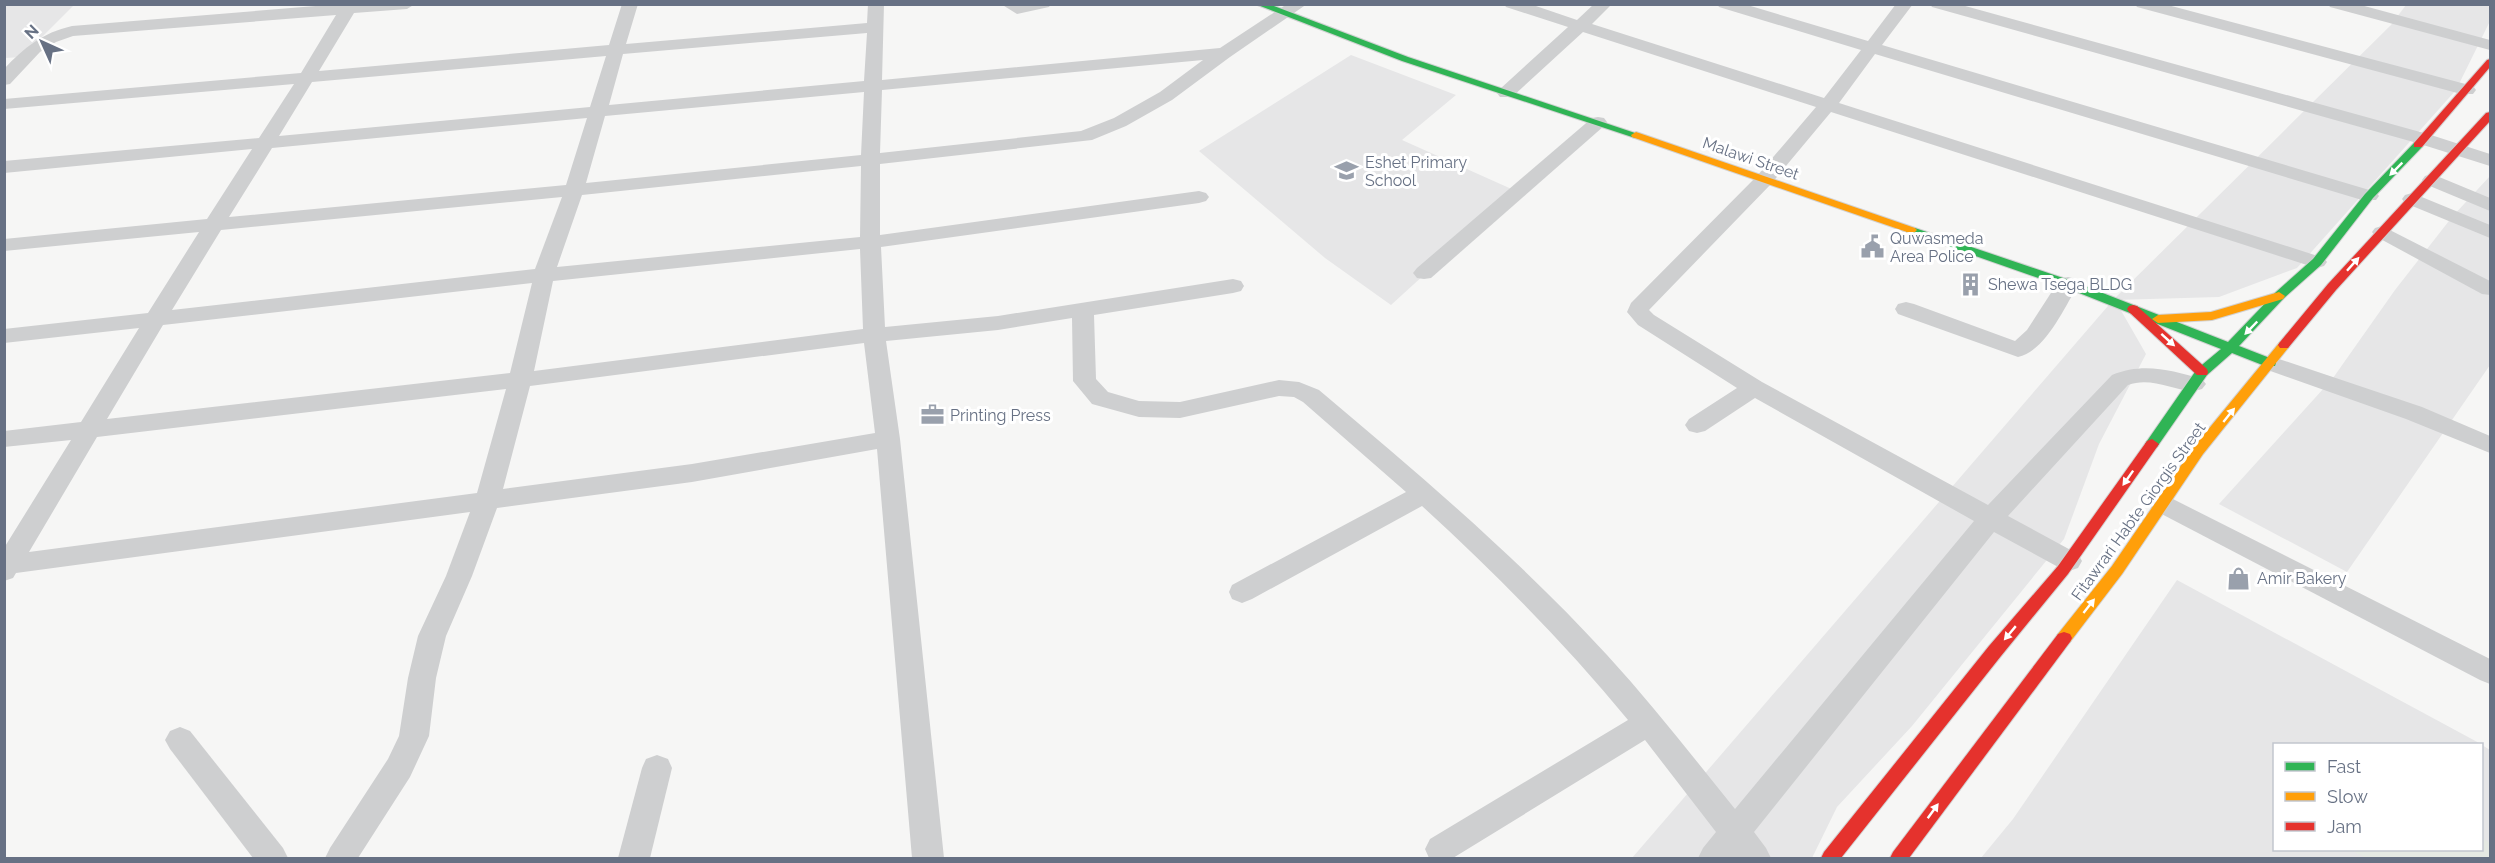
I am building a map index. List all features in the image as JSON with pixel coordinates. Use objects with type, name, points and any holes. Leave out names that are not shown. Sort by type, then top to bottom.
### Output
[{"type":"main road","name":"Malawi Street","points":[[1259,4],[1506,93],[1598,122],[2068,284],[2271,363]]},
{"type":"main road","points":[[1830,858],[1936,723],[2069,561],[2198,378],[2280,295],[2317,262],[2369,196],[2424,139],[2490,62]]},
{"type":"main road","name":"Fitawrari Habte Giorgis Street","points":[[1899,858],[1986,740],[2117,570],[2161,502],[2198,451],[2332,287],[2490,115]]},
{"type":"main road","points":[[2158,319],[2212,316],[2280,295]]},
{"type":"main road","points":[[2133,309],[2198,378]]},
{"type":"street","points":[[4,80],[34,47],[55,35],[72,31],[407,4]]},
{"type":"street","points":[[341,858],[399,768],[414,736],[422,678],[432,636],[459,576],[487,501],[520,380],[543,275],[574,190],[630,4]]},
{"type":"street","points":[[1009,4],[1017,9],[1043,4]]},
{"type":"street","points":[[4,245],[574,190],[1085,136],[1120,122],[1166,96],[1224,53],[1299,4]]},
{"type":"street","points":[[1512,4],[2317,262]]},
{"type":"street","points":[[1506,93],[1604,4]]},
{"type":"street","points":[[1725,4],[2369,196]]},
{"type":"street","points":[[1905,4],[1827,106],[1764,180],[1639,308],[1638,312],[1754,388],[2069,561]]},
{"type":"street","points":[[1938,4],[2424,139],[2490,160]]},
{"type":"street","points":[[2143,4],[2170,8],[2467,90]]},
{"type":"street","points":[[2336,4],[2490,45]]},
{"type":"street","points":[[6,567],[155,319],[217,224],[349,7]]},
{"type":"street","points":[[4,104],[616,51],[875,16],[871,242],[874,334],[878,385],[888,439],[928,858]]},
{"type":"street","points":[[4,167],[1224,53]]},
{"type":"street","points":[[1424,273],[1598,122]]},
{"type":"street","points":[[2432,180],[2490,205]]},
{"type":"street","points":[[4,336],[543,275],[871,242],[1199,197]]},
{"type":"street","points":[[2412,199],[2490,232]]},
{"type":"street","points":[[2382,232],[2490,289]]},
{"type":"street","points":[[1906,309],[2018,350],[2035,335],[2068,284]]},
{"type":"street","points":[[4,439],[520,380],[874,334],[998,323],[1233,286]]},
{"type":"street","points":[[1083,310],[1085,381],[1100,398],[1139,409],[1180,410],[1279,388],[1299,390],[1327,410],[1424,494],[1573,638],[1648,723],[1755,858]]},
{"type":"street","points":[[2271,363],[2414,413],[2490,445]]},
{"type":"street","points":[[1714,858],[1736,834],[1991,518],[2120,380],[2132,374],[2198,378]]},
{"type":"street","points":[[1697,425],[1754,388]]},
{"type":"street","points":[[6,567],[692,473],[888,439]]},
{"type":"street","points":[[1242,591],[1424,494]]},
{"type":"street","points":[[2161,502],[2490,672]]},
{"type":"street","points":[[1441,849],[1648,723]]},
{"type":"street","points":[[180,740],[272,858]]},
{"type":"street","points":[[634,858],[657,768]]},
{"type":"shaded area","points":[[5,5],[74,5],[22,57],[5,58]]},
{"type":"shaded area","points":[[2406,5],[2490,5],[2490,21],[2456,90],[2297,268],[2219,297],[2115,300],[2146,354],[2099,444],[2064,539],[1912,726],[1837,807],[1812,858],[1632,858],[2114,299],[2391,25]]},
{"type":"shaded area","name":"Eshet Primary School","points":[[1351,55],[1456,95],[1402,140],[1516,191],[1391,305],[1325,258],[1199,151]]},
{"type":"shaded area","points":[[2490,176],[2490,365],[2347,572],[2219,504],[2333,378],[2395,290],[2452,217]]},
{"type":"shaded area","points":[[2177,580],[2479,743],[2273,743],[2273,851],[2483,851],[2483,746],[2490,750],[2490,858],[1981,858],[2013,819]]},
{"type":"shaded area","points":[[2483,839],[2490,843],[2490,858],[2366,858],[2353,851],[2483,851]]},
{"type":"traffic: fast","points":[[1259,4],[1405,59],[1636,135]]},
{"type":"traffic: fast","points":[[2152,444],[2202,372],[2231,347],[2280,295],[2317,262],[2369,196],[2418,145]]},
{"type":"traffic: fast","points":[[1911,230],[2068,284],[2270,363]]},
{"type":"traffic: slow","points":[[1636,135],[1911,230]]},
{"type":"traffic: slow","points":[[2158,319],[2212,316],[2279,296]]},
{"type":"traffic: slow","points":[[2064,638],[2117,570],[2198,451],[2284,345]]},
{"type":"traffic: jam","points":[[2418,145],[2490,62]]},
{"type":"traffic: jam","points":[[2284,345],[2332,287],[2490,115]]},
{"type":"traffic: jam","points":[[2133,309],[2202,372]]},
{"type":"traffic: jam","points":[[1830,858],[1995,651],[2063,570],[2152,444]]},
{"type":"traffic: jam","points":[[1899,858],[2064,638]]},
{"type":"place","name":"Eshet Primary School","points":[[1347,171]]},
{"type":"place","name":"Quwasmeda Area Police","points":[[1872,247]]},
{"type":"place","name":"Shewa Tsega BLDG","points":[[1970,284]]},
{"type":"place","name":"Printing Press","points":[[932,415]]},
{"type":"place","name":"Amir Bakery","points":[[2239,578]]}]
